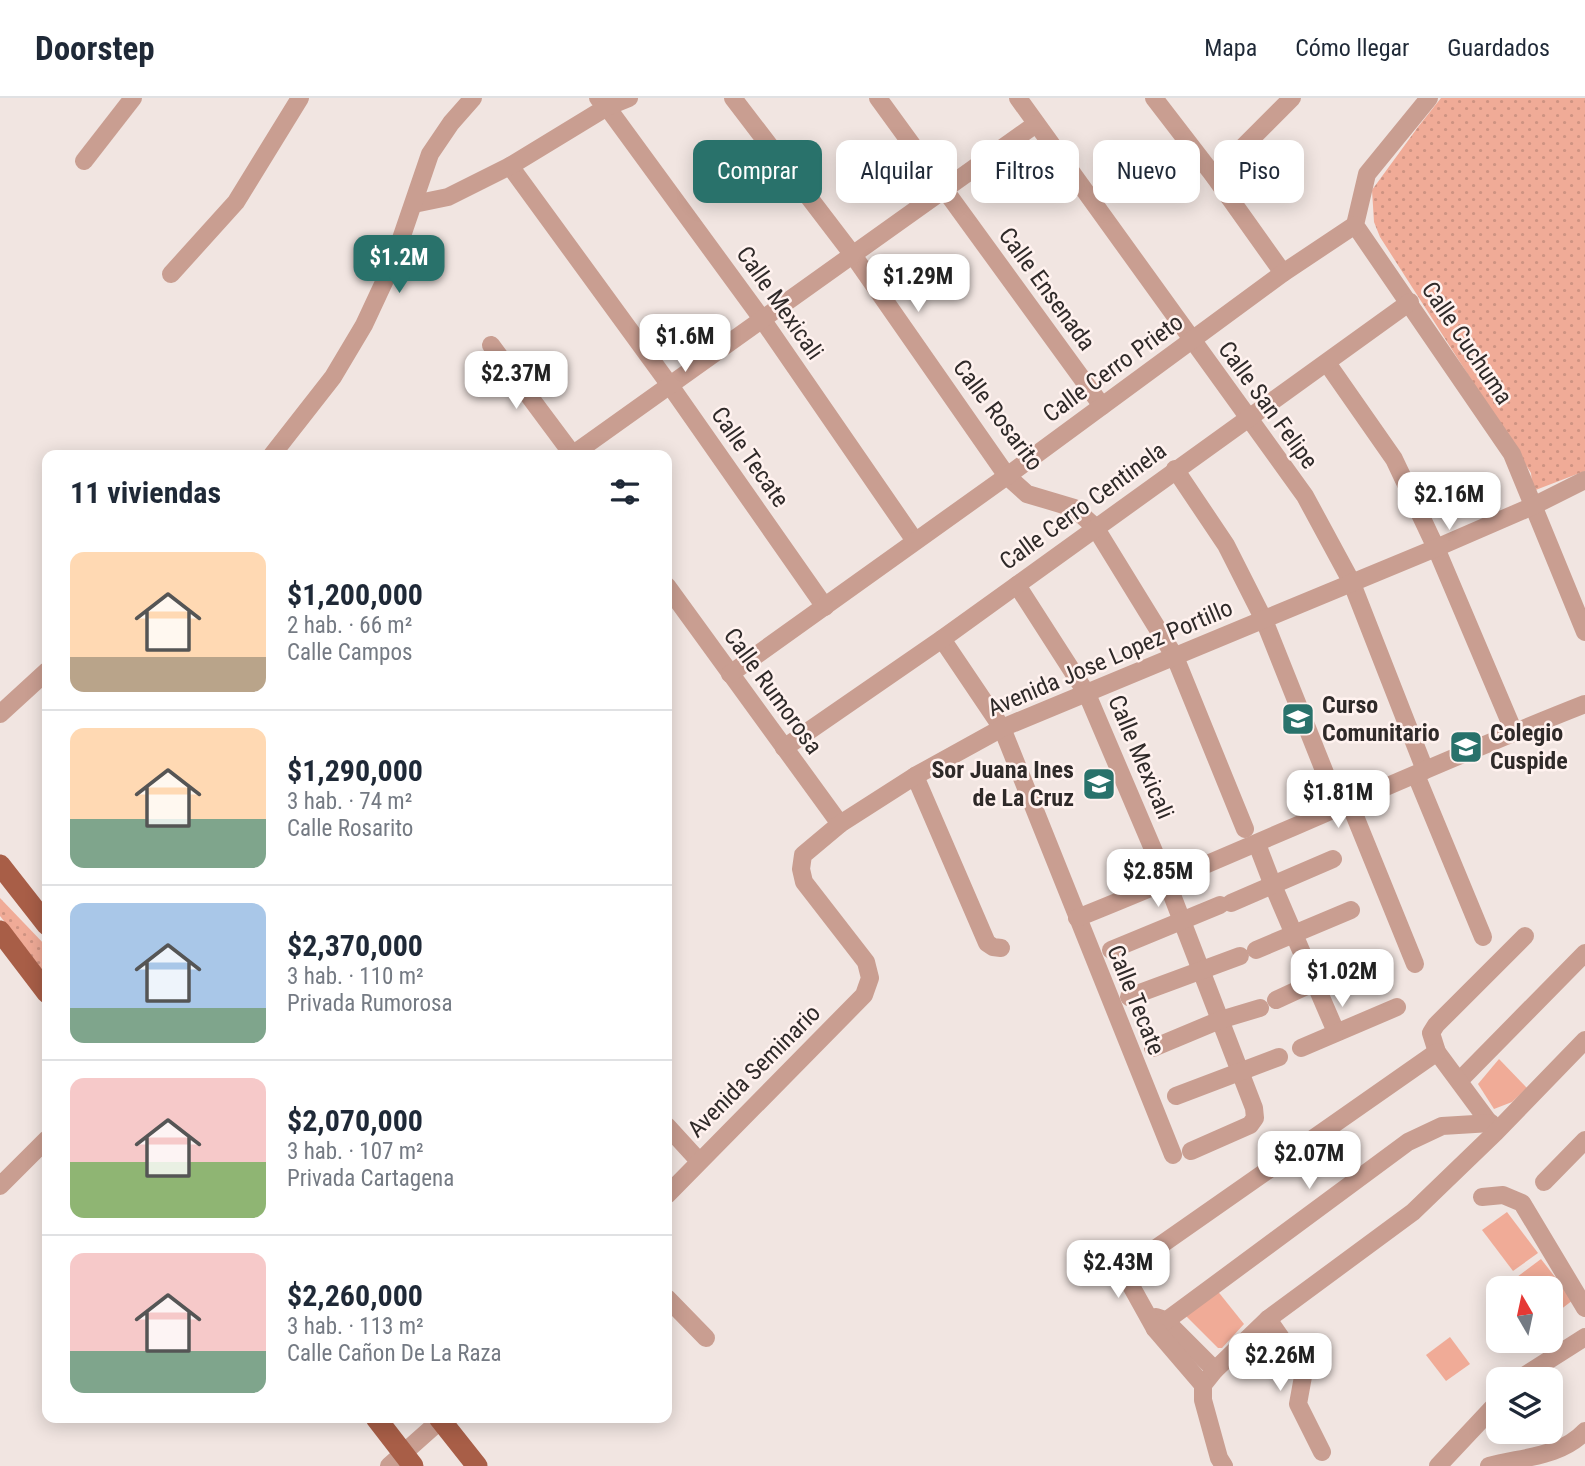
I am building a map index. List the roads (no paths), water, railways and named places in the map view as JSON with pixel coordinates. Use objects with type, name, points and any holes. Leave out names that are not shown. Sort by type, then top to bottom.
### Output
[{"type":"main road","points":[[0,865],[42,919]]},
{"type":"main road","points":[[0,932],[42,987]]},
{"type":"main road","points":[[379,1423],[402,1461]]},
{"type":"main road","points":[[445,1423],[477,1466]]},
{"type":"street","points":[[84,161],[133,98]]},
{"type":"street","points":[[171,274],[236,202],[300,98]]},
{"type":"street","points":[[276,450],[333,377],[364,325],[392,265],[430,154],[451,123],[473,98]]},
{"type":"street","points":[[414,204],[448,197],[510,166],[603,103],[629,98]]},
{"type":"street","name":"Calle Rosarito","points":[[733,98],[853,255],[1007,476],[1027,494],[1074,508],[1095,527],[1175,657],[1245,829]]},
{"type":"street","name":"Calle Ensenada","points":[[878,98],[909,140]]},
{"type":"street","name":"Calle San Felipe","points":[[1018,98],[1305,496],[1351,582],[1483,937]]},
{"type":"street","points":[[1154,98],[1214,176]]},
{"type":"street","points":[[1250,140],[1292,98]]},
{"type":"street","points":[[1355,225],[1367,174],[1429,98]]},
{"type":"street","name":"Calle Mexicali","points":[[603,103],[762,319],[915,541]]},
{"type":"street","points":[[957,182],[1036,124]]},
{"type":"street","name":"Calle Tecate","points":[[510,166],[669,384],[825,607]]},
{"type":"street","points":[[580,450],[669,384],[927,203]]},
{"type":"street","name":"Calle Ensenada","points":[[955,203],[1102,406]]},
{"type":"street","points":[[1233,203],[1283,273]]},
{"type":"street","name":"Calle Cerro Prieto","points":[[730,674],[1192,342],[1283,273],[1355,225]]},
{"type":"street","name":"Calle Cuchuma","points":[[1355,225],[1512,454],[1585,632]]},
{"type":"street","name":"Calle Cerro Centinela","points":[[784,748],[942,639],[1410,302]]},
{"type":"street","points":[[491,345],[569,450]]},
{"type":"street","points":[[1327,363],[1394,459],[1436,548],[1514,732]]},
{"type":"street","points":[[1175,469],[1226,545],[1264,620],[1415,964]]},
{"type":"street","name":"Avenida Jose Lopez Portillo","points":[[870,978],[866,962],[804,882],[801,869],[803,855],[839,824],[915,776],[1002,728],[1436,548],[1585,480]]},
{"type":"street","name":"Calle Mexicali","points":[[1017,584],[1087,694],[1167,882],[1254,1108],[1255,1118]]},
{"type":"street","name":"Calle Rumorosa","points":[[672,593],[839,824]]},
{"type":"street","name":"Calle Tecate","points":[[942,639],[1002,728],[1077,918],[1182,1153],[1250,1125],[1255,1118]]},
{"type":"street","points":[[0,714],[42,676]]},
{"type":"street","points":[[1077,918],[1585,704]]},
{"type":"street","points":[[915,776],[987,943],[1000,948]]},
{"type":"street","points":[[1258,844],[1336,1032]]},
{"type":"street","points":[[1111,950],[1181,919],[1226,904],[1333,859]]},
{"type":"street","points":[[1129,997],[1248,953],[1351,910]]},
{"type":"street","points":[[1493,1127],[1437,1052],[1432,1033],[1436,1025],[1525,936]]},
{"type":"street","points":[[1460,1080],[1585,953]]},
{"type":"street","points":[[1153,1048],[1376,959]]},
{"type":"street","name":"Avenida Seminario","points":[[672,1190],[864,995],[870,978]]},
{"type":"street","points":[[1301,1048],[1397,1006]]},
{"type":"street","points":[[1203,1385],[1268,1319],[1413,1212],[1493,1127],[1585,1040]]},
{"type":"street","points":[[1224,1466],[1219,1458],[1203,1400],[1203,1385],[1130,1284],[1130,1272],[1135,1263],[1437,1052]]},
{"type":"street","points":[[1176,1096],[1279,1057]]},
{"type":"street","points":[[1157,1321],[1408,1142],[1442,1126],[1493,1127]]},
{"type":"street","points":[[672,1131],[699,1161]]},
{"type":"street","points":[[1544,1182],[1585,1140]]},
{"type":"street","points":[[0,1186],[42,1144]]},
{"type":"street","points":[[1482,1197],[1503,1195],[1522,1203],[1585,1308]]},
{"type":"street","points":[[672,1303],[706,1338]]},
{"type":"street","points":[[1268,1319],[1304,1371],[1298,1404],[1322,1452]]},
{"type":"street","points":[[1157,1321],[1215,1370]]},
{"type":"street","points":[[1538,1367],[1585,1337]]},
{"type":"street","points":[[1438,1466],[1486,1415]]},
{"type":"street","points":[[402,1461],[436,1423]]},
{"type":"street","points":[[1489,1466],[1560,1450],[1575,1442],[1585,1431]]},
{"type":"place","name":"Curso Comunitario","points":[[1298,719]]},
{"type":"place","name":"Colegio Cuspide","points":[[1466,747]]},
{"type":"place","name":"Sor Juana Ines de La Cruz","points":[[1099,784]]}]
